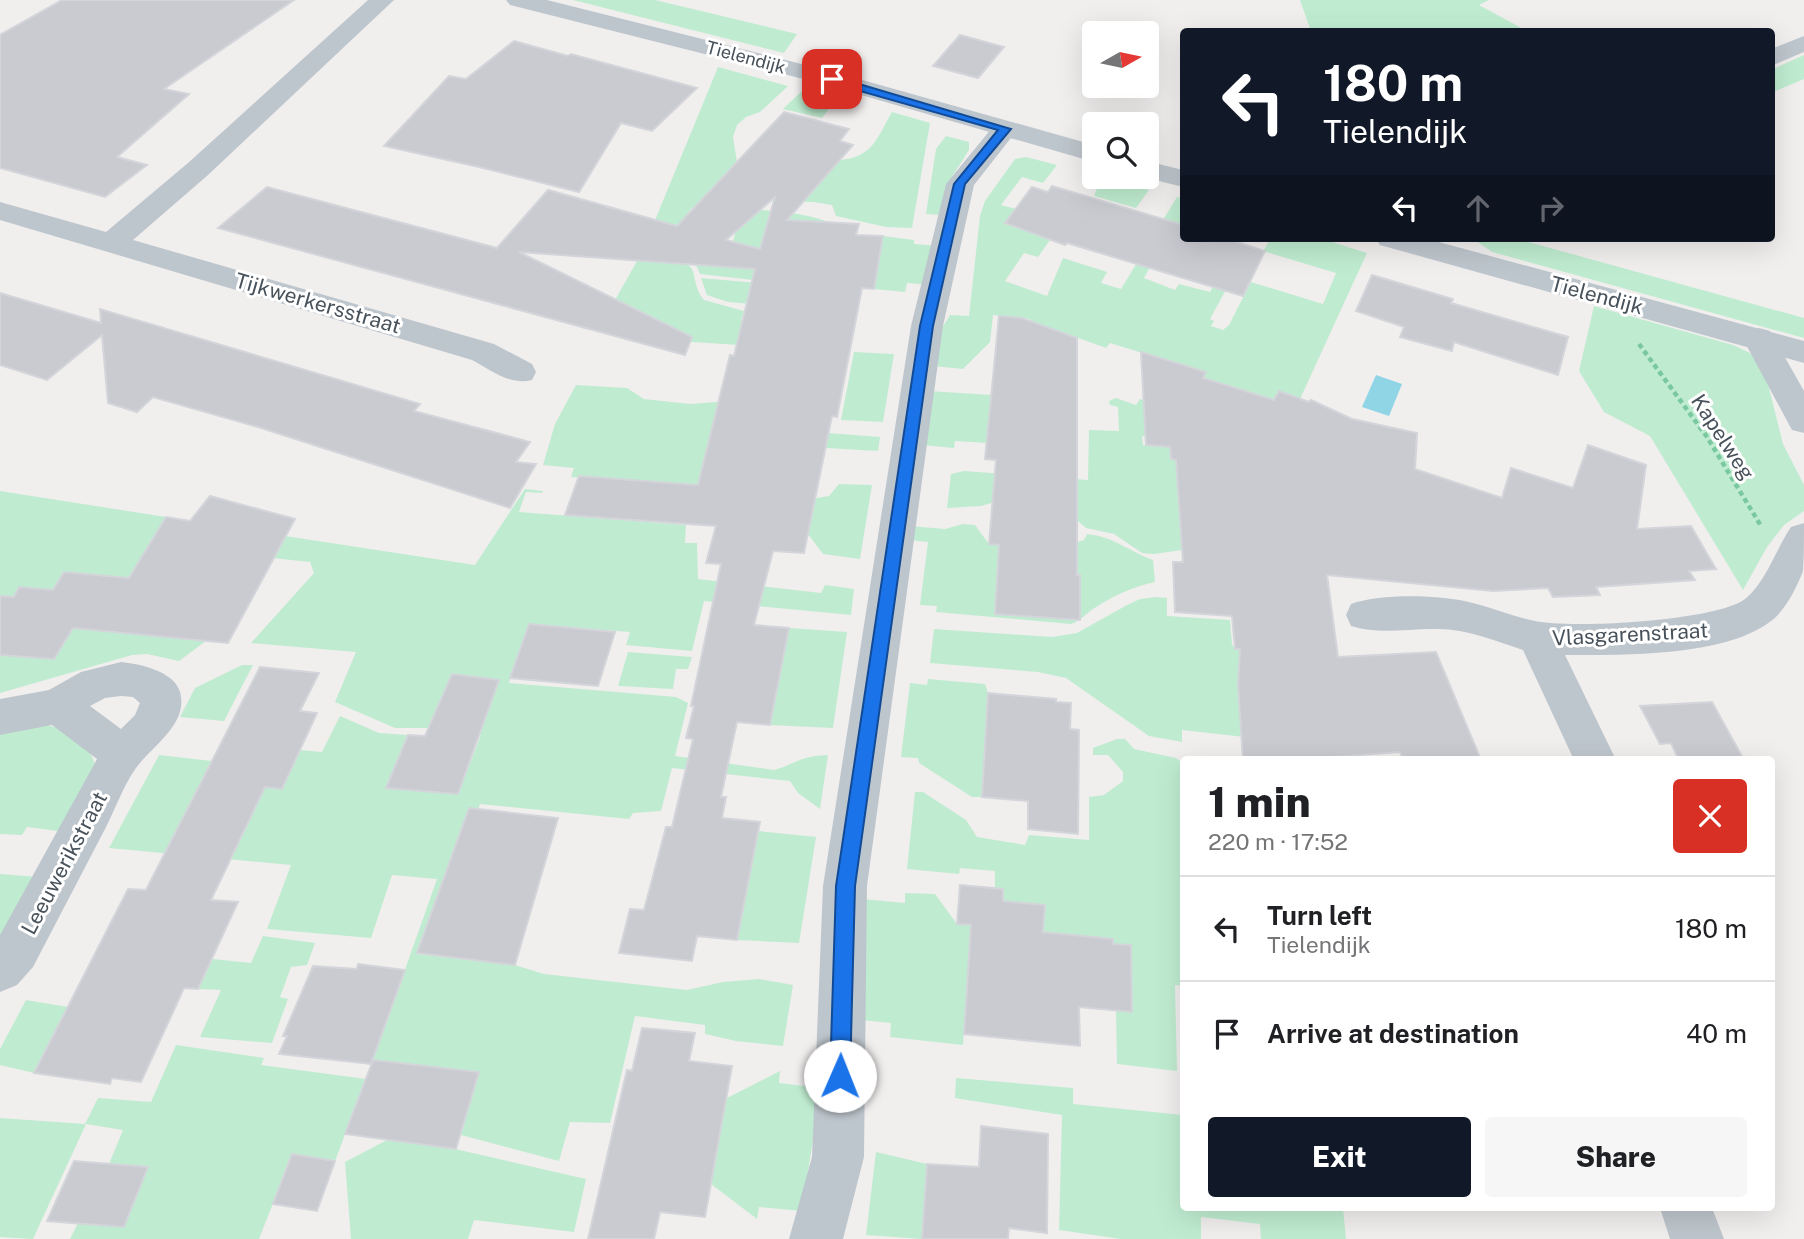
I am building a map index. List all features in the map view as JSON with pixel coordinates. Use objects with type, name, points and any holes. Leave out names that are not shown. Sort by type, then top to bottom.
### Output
[{"type":"street","points":[[111,243],[198,169],[382,0]]},
{"type":"street","name":"Tielendijk","points":[[518,0],[832,79],[1082,151]]},
{"type":"street","points":[[1775,56],[1804,43]]},
{"type":"street","points":[[816,1239],[838,1157],[845,886],[927,326],[960,184],[1005,129]]},
{"type":"street","points":[[1159,173],[1180,178]]},
{"type":"street","name":"Tijkwerkersstraat","points":[[0,211],[483,352],[520,372]]},
{"type":"street","name":"Tielendijk","points":[[1404,242],[1804,352]]},
{"type":"street","points":[[1759,340],[1804,421]]},
{"type":"street","name":"Vlasgarenstraat","points":[[1365,615],[1441,613],[1472,618],[1537,638],[1586,640],[1714,630],[1741,622],[1760,609],[1795,552]]},
{"type":"street","name":"Vlasgarenstraat","points":[[1537,638],[1593,756]]},
{"type":"street","name":"Leeuwerikstraat","points":[[0,718],[58,706],[95,682],[129,678],[149,684],[160,693],[161,706],[155,721],[122,754],[17,951],[0,969]]},
{"type":"street","points":[[58,706],[122,754]]},
{"type":"street","points":[[1687,1211],[1698,1239]]},
{"type":"path","name":"Kapelweg","points":[[1611,299],[1620,319],[1795,552]]},
{"type":"green space","points":[[573,0],[655,0],[797,34],[784,53]]},
{"type":"green space","points":[[1300,0],[1489,0],[1479,5],[1521,28],[1310,28]]},
{"type":"green space","points":[[1804,55],[1804,79],[1775,91],[1775,68]]},
{"type":"green space","points":[[718,67],[788,86],[760,112],[746,117],[737,125],[733,137],[737,162],[724,175],[737,180],[692,208],[687,214],[687,227],[651,230]]},
{"type":"green space","points":[[803,90],[837,98],[822,118],[783,109]]},
{"type":"green space","points":[[892,112],[930,123],[912,228],[886,227],[836,216],[832,205],[762,201],[806,169],[828,174],[840,160],[860,155],[873,145]]},
{"type":"green space","points":[[946,136],[969,142],[969,150],[948,183],[942,215],[926,214],[936,149]]},
{"type":"green space","points":[[1026,157],[1057,165],[1043,183],[1022,177],[1001,205],[1016,209],[1006,223],[1050,240],[1038,257],[1024,253],[1005,281],[1047,296],[1063,258],[1107,272],[1101,283],[1121,289],[1177,197],[1180,198],[1180,224],[1174,223],[1144,278],[1175,290],[1179,284],[1210,292],[1221,271],[1234,275],[1210,319],[1214,321],[1211,326],[1223,330],[1229,325],[1251,282],[1323,304],[1336,273],[1263,251],[1269,242],[1332,242],[1367,253],[1300,399],[1280,391],[1271,406],[1272,445],[1142,436],[1143,445],[1170,447],[1171,459],[1205,462],[1182,550],[1142,553],[1114,534],[1086,528],[1071,515],[1001,500],[981,506],[947,508],[951,474],[964,471],[1088,480],[1089,430],[1119,431],[1118,407],[1110,405],[1109,401],[1116,398],[1136,405],[1140,399],[1163,407],[1160,365],[1162,359],[1110,343],[1106,348],[1070,335],[1061,350],[1030,337],[1030,319],[993,315],[990,342],[963,369],[933,366],[936,338],[950,315],[969,316],[980,216],[985,201],[1015,159]]},
{"type":"green space","points":[[1097,189],[1149,190],[1136,208],[1094,196]]},
{"type":"green space","points":[[736,207],[794,213],[828,222],[824,238],[753,280],[700,274],[696,265],[725,266],[736,231]]},
{"type":"green space","points":[[883,236],[914,240],[914,244],[939,246],[933,285],[907,283],[905,292],[874,289]]},
{"type":"green space","points":[[1478,242],[1528,242],[1804,318],[1804,338],[1492,252]]},
{"type":"green space","points":[[646,245],[689,266],[704,300],[744,311],[741,320],[747,321],[740,345],[692,342],[664,324],[605,318]]},
{"type":"green space","points":[[701,278],[770,284],[765,305],[728,302],[707,295]]},
{"type":"green space","points":[[1594,306],[1733,345],[1750,353],[1760,364],[1766,376],[1783,444],[1804,485],[1804,511],[1784,525],[1767,547],[1743,590],[1650,436],[1604,412],[1579,371]]},
{"type":"green space","points":[[854,352],[894,354],[883,422],[841,420]]},
{"type":"green space","points":[[576,385],[627,388],[644,399],[690,404],[729,401],[710,436],[704,461],[732,464],[726,489],[571,477],[574,468],[543,465],[555,424]]},
{"type":"green space","points":[[929,391],[991,395],[987,443],[955,441],[954,448],[922,445]]},
{"type":"green space","points":[[763,428],[880,437],[878,451],[756,444]]},
{"type":"green space","points":[[839,484],[872,485],[860,559],[823,554],[808,534],[816,498],[829,496]]},
{"type":"green space","points":[[525,489],[543,491],[526,492],[519,512],[686,525],[685,543],[697,543],[698,579],[821,593],[825,585],[854,589],[851,615],[704,601],[692,651],[626,645],[630,632],[529,624],[509,683],[676,697],[688,703],[675,756],[774,770],[805,758],[828,755],[820,809],[798,793],[790,781],[672,768],[661,811],[633,813],[629,819],[480,804],[466,847],[455,847],[418,954],[515,965],[544,974],[687,990],[723,982],[759,979],[793,985],[783,1046],[736,1041],[705,1034],[705,1025],[635,1016],[610,1123],[570,1122],[559,1161],[461,1135],[479,1072],[372,1061],[370,1046],[390,1012],[437,879],[392,875],[371,938],[267,929],[291,865],[109,848],[159,755],[212,761],[180,824],[265,787],[282,789],[300,750],[322,752],[340,716],[379,733],[408,735],[387,788],[459,792],[481,735],[436,728],[395,728],[335,702],[356,652],[251,643],[314,573],[310,562],[272,558],[148,635],[206,641],[179,661],[147,654],[132,655],[0,693],[0,655],[54,659],[105,576],[64,572],[53,590],[20,587],[14,597],[0,596],[0,491],[166,517],[136,567],[226,527],[475,565]]},
{"type":"green space","points":[[963,524],[975,525],[989,544],[999,545],[996,614],[1079,620],[1071,624],[936,612],[937,606],[920,605],[928,542],[909,540],[910,526],[945,529]]},
{"type":"green space","points":[[1087,534],[1114,541],[1153,560],[1155,582],[1115,596],[1080,619],[1080,576],[1076,575],[1078,542],[1084,540]]},
{"type":"green space","points":[[1167,598],[1167,616],[1230,620],[1232,644],[1235,649],[1279,652],[1293,666],[1303,756],[1274,756],[1271,740],[1182,730],[1182,742],[1149,736],[1066,678],[1038,672],[930,663],[934,629],[1052,637],[1077,633],[1140,599]]},
{"type":"green space","points":[[789,628],[847,632],[833,728],[770,725]]},
{"type":"green space","points":[[628,652],[692,657],[688,669],[676,669],[673,689],[618,686]]},
{"type":"green space","points":[[242,665],[253,665],[224,721],[180,717],[195,688]]},
{"type":"green space","points":[[928,679],[985,684],[988,693],[982,797],[972,797],[919,763],[918,758],[901,757],[910,683],[927,685]]},
{"type":"green space","points":[[41,725],[75,734],[86,746],[95,764],[66,832],[27,827],[22,835],[0,834],[0,733]]},
{"type":"green space","points":[[1117,739],[1125,739],[1134,749],[1180,761],[1180,986],[1175,985],[1177,1071],[1117,1064],[1116,1010],[1132,1011],[1131,945],[1113,944],[1113,939],[1043,932],[1045,905],[1003,901],[1003,889],[995,888],[995,871],[960,868],[959,874],[907,869],[915,792],[923,792],[966,820],[977,837],[1025,845],[1029,835],[1089,840],[1089,797],[1104,795],[1123,781],[1123,772],[1108,755],[1093,755],[1093,748]]},
{"type":"green space","points":[[758,831],[816,837],[799,943],[737,940]]},
{"type":"green space","points":[[0,874],[38,877],[0,940]]},
{"type":"green space","points":[[905,893],[935,894],[957,924],[971,925],[963,1045],[890,1037],[891,1023],[861,1020],[862,899],[905,903]]},
{"type":"green space","points":[[263,936],[315,943],[307,965],[291,967],[280,997],[288,999],[272,1043],[200,1037],[221,990],[198,989],[213,959],[251,963]]},
{"type":"green space","points":[[26,1000],[68,1007],[34,1073],[0,1065],[0,1049]]},
{"type":"green space","points":[[176,1045],[264,1058],[261,1065],[366,1079],[335,1161],[292,1155],[259,1239],[70,1239],[78,1223],[124,1227],[148,1168],[109,1164],[123,1130],[86,1124],[33,1239],[0,1237],[0,1118],[85,1124],[98,1098],[151,1102]]},
{"type":"green space","points":[[780,1071],[779,1083],[821,1088],[802,1211],[759,1207],[757,1219],[711,1184],[727,1098]]},
{"type":"green space","points":[[956,1078],[1073,1088],[1073,1104],[1180,1115],[1180,1211],[1343,1211],[1346,1239],[1261,1239],[1260,1224],[1201,1217],[1201,1239],[1121,1239],[1059,1230],[1062,1115],[955,1098]]},
{"type":"green space","points":[[387,1140],[455,1149],[586,1179],[574,1232],[474,1220],[468,1239],[351,1239],[345,1162]]},
{"type":"green space","points":[[876,1152],[927,1164],[922,1239],[866,1235]]},
{"type":"water","points":[[1376,375],[1402,384],[1389,416],[1362,407]]},
{"type":"building","points":[[62,0],[294,0],[164,89],[189,94],[117,157],[147,165],[105,197],[0,168],[0,35]]},
{"type":"building","points":[[960,35],[1004,47],[978,78],[933,66]]},
{"type":"building","points":[[514,41],[697,88],[652,131],[621,123],[579,192],[384,146],[449,76],[466,79]]},
{"type":"building","points":[[784,112],[849,129],[840,141],[853,145],[787,220],[859,224],[856,235],[883,236],[874,289],[862,288],[837,417],[832,416],[804,553],[773,551],[754,625],[789,628],[770,725],[737,722],[721,797],[726,797],[722,818],[760,822],[737,940],[697,936],[692,961],[619,953],[630,909],[644,910],[666,827],[672,827],[693,739],[686,738],[694,706],[691,706],[721,564],[706,563],[716,526],[565,515],[579,476],[698,485],[730,355],[734,356],[755,269],[519,252],[692,337],[685,355],[218,228],[267,187],[497,248],[548,190],[677,226]],"holes":[[[775,197],[760,249],[726,240]]]},
{"type":"building","points":[[1052,186],[1180,224],[1180,242],[1237,242],[1265,251],[1243,296],[1067,243],[1065,245],[1005,223],[1032,187],[1048,192]]},
{"type":"building","points":[[1372,275],[1453,299],[1451,303],[1568,337],[1558,375],[1454,342],[1452,351],[1400,337],[1404,327],[1356,311]]},
{"type":"building","points":[[0,293],[101,323],[100,309],[420,404],[414,411],[530,442],[516,462],[536,464],[510,508],[258,427],[153,397],[137,412],[108,403],[102,335],[47,380],[0,365]]},
{"type":"building","points":[[999,316],[1022,318],[1077,338],[1077,575],[1080,575],[1080,620],[995,614],[999,545],[989,544],[996,460],[985,459]]},
{"type":"building","points":[[1141,352],[1206,372],[1203,378],[1274,400],[1279,391],[1309,402],[1311,400],[1352,419],[1417,433],[1415,469],[1502,498],[1511,468],[1573,488],[1588,445],[1646,465],[1637,529],[1691,526],[1716,569],[1689,571],[1695,580],[1596,587],[1600,595],[1553,597],[1548,588],[1493,591],[1327,575],[1338,657],[1436,652],[1479,756],[1402,756],[1400,752],[1346,756],[1243,756],[1238,686],[1240,649],[1235,649],[1232,616],[1175,612],[1173,562],[1183,562],[1176,460],[1171,459],[1170,447],[1146,445]]},
{"type":"building","points":[[210,496],[295,519],[228,643],[73,628],[54,659],[0,655],[0,596],[14,597],[19,587],[53,590],[64,572],[129,578],[166,517],[190,521]]},
{"type":"building","points":[[529,624],[615,632],[598,686],[510,678]]},
{"type":"building","points":[[260,667],[319,673],[300,711],[317,713],[282,789],[265,787],[211,900],[238,902],[198,989],[184,988],[141,1082],[112,1078],[110,1084],[34,1073],[128,889],[146,890]]},
{"type":"building","points":[[452,674],[499,680],[458,794],[386,788],[408,735],[425,736]]},
{"type":"building","points":[[988,693],[1056,699],[1056,702],[1071,703],[1070,729],[1079,730],[1078,834],[1028,829],[1028,801],[982,797]]},
{"type":"building","points":[[1712,702],[1742,756],[1677,756],[1671,743],[1660,744],[1640,706]]},
{"type":"building","points":[[469,808],[558,818],[515,965],[417,953]]},
{"type":"building","points":[[960,885],[1003,889],[1003,901],[1045,905],[1043,932],[1113,939],[1113,944],[1131,945],[1132,1012],[1079,1007],[1080,1046],[964,1034],[971,925],[957,924]]},
{"type":"building","points":[[358,964],[405,970],[371,1064],[279,1054],[287,1036],[283,1036],[313,966],[357,969]]},
{"type":"building","points":[[642,1028],[695,1033],[689,1061],[732,1066],[705,1217],[660,1212],[654,1239],[588,1239],[627,1070],[632,1071]]},
{"type":"building","points":[[373,1060],[479,1072],[456,1149],[345,1134]]},
{"type":"building","points":[[981,1126],[1048,1134],[1047,1233],[1009,1228],[1008,1239],[922,1239],[927,1164],[979,1167]]},
{"type":"building","points":[[292,1154],[335,1161],[317,1211],[273,1204]]},
{"type":"building","points":[[74,1161],[148,1167],[124,1227],[47,1221]]},
{"type":"route","points":[[832,79],[1005,129],[960,184],[927,326],[845,886],[840,1076]]}]
